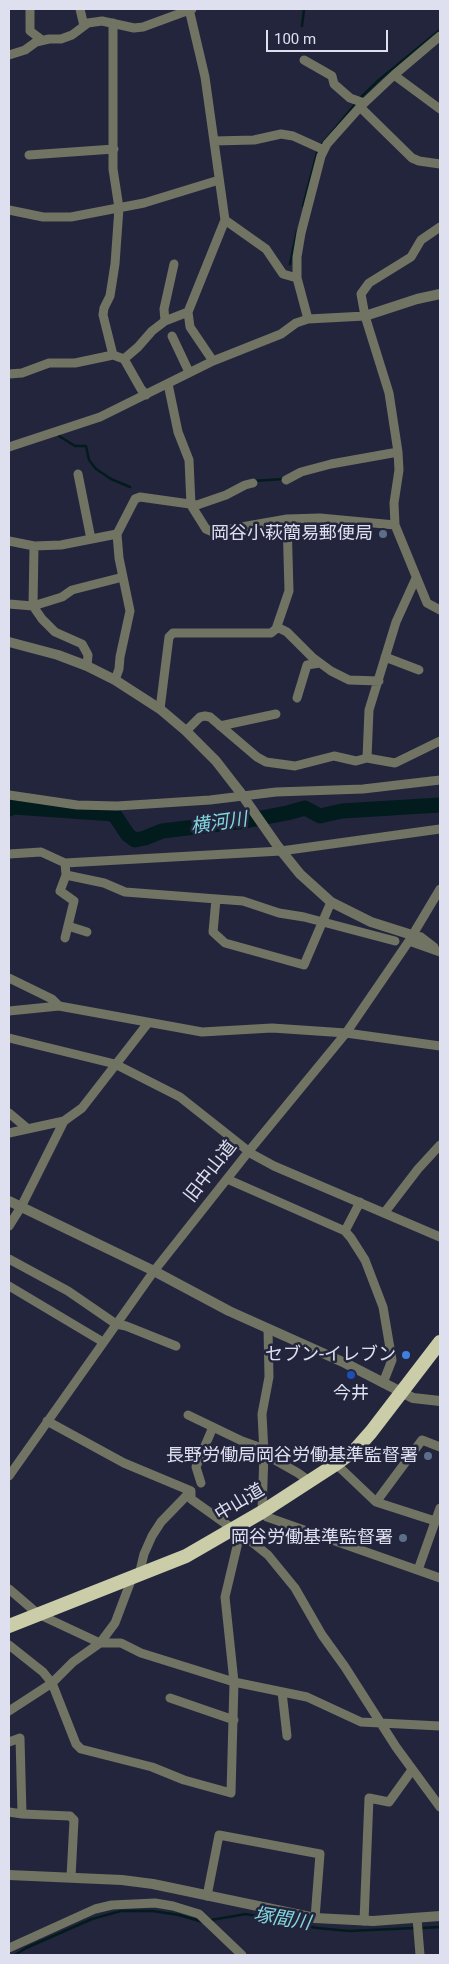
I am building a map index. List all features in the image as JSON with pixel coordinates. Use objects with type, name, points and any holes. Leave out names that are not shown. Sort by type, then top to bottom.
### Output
[{"type":"highway","name":"中山道","points":[[9,1626],[135,1577],[238,1532],[262,1512],[356,1449],[440,1342]]},
{"type":"street","points":[[30,9],[30,31],[42,40]]},
{"type":"street","points":[[80,9],[84,26]]},
{"type":"street","points":[[9,55],[25,50],[42,40],[61,39],[72,35],[88,23],[102,21],[134,28],[143,27],[190,9],[205,77],[224,220],[188,312],[190,327],[213,361]]},
{"type":"street","points":[[113,23],[114,168],[119,208],[116,264],[110,296],[103,315],[113,354]]},
{"type":"street","points":[[308,319],[297,278],[297,257],[301,233],[324,150],[327,144],[362,105],[440,36]]},
{"type":"street","points":[[304,60],[332,76],[334,84],[350,98],[362,105],[412,158],[440,164]]},
{"type":"street","points":[[394,75],[440,109]]},
{"type":"street","points":[[214,141],[254,140],[281,134],[293,136],[324,150]]},
{"type":"street","points":[[29,155],[114,149]]},
{"type":"street","points":[[9,210],[43,217],[71,216],[144,203],[219,180]]},
{"type":"street","points":[[224,220],[266,250],[283,274],[297,278]]},
{"type":"street","points":[[440,226],[421,240],[412,257],[369,283],[361,294],[365,316],[389,393],[398,452],[399,470],[394,503],[395,525],[427,603],[440,610]]},
{"type":"street","points":[[165,321],[164,309],[174,264]]},
{"type":"street","points":[[9,447],[100,416],[213,361],[281,334],[296,323],[308,319],[365,316],[418,298],[440,294]]},
{"type":"street","points":[[124,359],[152,331],[165,321],[188,312]]},
{"type":"street","points":[[172,336],[189,372]]},
{"type":"street","points":[[9,374],[22,373],[48,363],[75,363],[113,354],[124,359],[141,389],[146,394]]},
{"type":"street","points":[[168,384],[178,432],[189,460],[191,505],[206,529],[213,532],[287,519],[320,518],[395,525]]},
{"type":"street","points":[[286,480],[300,472],[331,464],[398,452]]},
{"type":"street","points":[[78,474],[91,539]]},
{"type":"street","points":[[115,680],[119,669],[130,611],[117,534],[135,499],[140,497],[197,505],[226,495],[245,485],[253,484]]},
{"type":"street","points":[[160,709],[169,637],[173,633],[271,632],[277,627],[289,591],[287,519]]},
{"type":"street","points":[[9,541],[34,546],[62,546],[117,534]]},
{"type":"street","points":[[34,546],[33,606],[42,619],[55,632],[82,644],[88,655],[87,666]]},
{"type":"street","points":[[9,604],[33,606],[62,597],[72,590],[123,577]]},
{"type":"street","points":[[367,758],[369,710],[396,622],[416,578]]},
{"type":"street","points":[[277,627],[287,632],[320,663],[349,680],[378,681]]},
{"type":"street","points":[[9,642],[58,655],[87,666],[115,680],[160,709],[186,731],[216,761],[300,874],[331,902],[371,922],[411,938],[421,937],[439,951]]},
{"type":"street","points":[[385,657],[419,670]]},
{"type":"street","points":[[297,698],[306,665],[320,663]]},
{"type":"street","points":[[220,726],[276,714]]},
{"type":"street","points":[[186,731],[200,717],[210,717],[257,757],[266,762],[295,766],[334,756],[356,761],[367,758],[394,763],[440,741]]},
{"type":"street","points":[[9,795],[77,805],[117,806],[210,800],[276,792],[363,789],[440,780]]},
{"type":"street","points":[[9,854],[41,852],[65,863],[280,849],[440,829]]},
{"type":"street","points":[[65,863],[66,875],[60,891],[74,901],[65,938]]},
{"type":"street","points":[[66,875],[104,883],[125,892],[243,901],[279,913],[396,941]]},
{"type":"street","name":"旧中山道","points":[[9,1476],[154,1271],[227,1178],[346,1033],[411,938],[440,889]]},
{"type":"street","points":[[216,898],[213,932],[225,943],[304,965],[331,902]]},
{"type":"street","points":[[68,926],[86,932]]},
{"type":"street","points":[[9,978],[52,999],[59,1006]]},
{"type":"street","points":[[9,1011],[59,1006],[202,1032],[272,1028],[346,1033],[440,1046]]},
{"type":"street","points":[[9,1133],[64,1121],[82,1108],[148,1023]]},
{"type":"street","points":[[9,1038],[115,1064],[180,1097],[249,1151],[274,1166],[440,1237]]},
{"type":"street","points":[[9,1113],[28,1129]]},
{"type":"street","points":[[9,1226],[21,1207],[64,1121]]},
{"type":"street","points":[[385,1212],[418,1169],[440,1145]]},
{"type":"street","points":[[227,1178],[345,1231],[365,1260],[383,1307],[392,1360],[383,1383]]},
{"type":"street","points":[[9,1201],[154,1271],[228,1311],[345,1363],[413,1398],[440,1401]]},
{"type":"street","points":[[345,1231],[360,1202]]},
{"type":"street","points":[[9,1259],[68,1291],[116,1324],[126,1326],[154,1339],[176,1346]]},
{"type":"street","points":[[9,1286],[103,1342]]},
{"type":"street","points":[[268,1329],[269,1378],[262,1414],[264,1453],[262,1512],[267,1517],[440,1578]]},
{"type":"street","points":[[188,1415],[256,1446],[309,1481]]},
{"type":"street","points":[[47,1421],[124,1463],[190,1491]]},
{"type":"street","points":[[201,1483],[196,1467],[213,1427]]},
{"type":"street","points":[[376,1502],[422,1440],[440,1447]]},
{"type":"street","points":[[336,1464],[376,1502],[436,1522]]},
{"type":"street","points":[[190,1491],[190,1500],[268,1554],[295,1588],[322,1635],[412,1770],[440,1807]]},
{"type":"street","points":[[9,1710],[52,1683],[73,1662],[100,1643],[115,1623],[152,1536],[161,1522],[190,1491]]},
{"type":"street","points":[[418,1570],[440,1508]]},
{"type":"street","points":[[9,1646],[43,1672],[52,1683],[76,1744],[81,1749],[152,1767],[184,1780],[231,1793],[234,1682],[225,1597],[239,1538],[238,1532]]},
{"type":"street","points":[[9,1589],[38,1614],[100,1643],[122,1643],[141,1653],[234,1682],[307,1697],[361,1722],[440,1726]]},
{"type":"street","points":[[282,1692],[287,1736]]},
{"type":"street","points":[[170,1698],[234,1720]]},
{"type":"street","points":[[9,1742],[20,1738],[22,1814]]},
{"type":"street","points":[[364,1921],[369,1798],[389,1802],[412,1770]]},
{"type":"street","points":[[9,1812],[70,1816],[74,1820],[71,1878]]},
{"type":"street","points":[[207,1896],[219,1835],[320,1854],[315,1918]]},
{"type":"street","points":[[9,1875],[122,1880],[153,1884],[315,1918],[417,1925],[440,1916]]},
{"type":"street","points":[[9,1948],[95,1909],[112,1905],[155,1903],[199,1914],[242,1955]]},
{"type":"street","points":[[417,1925],[420,1955]]},
{"type":"waterway","points":[[302,26],[304,9]]},
{"type":"waterway","points":[[360,98],[380,79],[440,30]]},
{"type":"waterway","points":[[303,206],[317,153],[322,144],[357,102]]},
{"type":"waterway","points":[[290,264],[297,231]]},
{"type":"waterway","points":[[59,436],[75,446],[86,446],[89,460],[96,469],[111,479],[130,487]]},
{"type":"waterway","points":[[254,481],[283,479]]},
{"type":"waterway","name":"横河川","points":[[9,809],[14,807],[114,814],[128,835],[135,840],[162,831],[245,821],[305,808],[320,816],[342,811],[440,805]]},
{"type":"waterway","name":"塚間川","points":[[15,1955],[26,1948],[92,1919],[121,1911],[153,1911],[179,1915],[203,1922]]},
{"type":"waterway","name":"塚間川","points":[[211,1920],[246,1914],[317,1928],[349,1931],[415,1928]]},
{"type":"waterway","name":"塚間川","points":[[421,1928],[440,1927]]},
{"type":"place","name":"岡谷小萩簡易郵便局","points":[[383,534]]},
{"type":"place","name":"セブン-イレブン","points":[[406,1355]]},
{"type":"place","name":"今井","points":[[351,1375]]},
{"type":"place","name":"長野労働局岡谷労働基準監督署","points":[[428,1456]]},
{"type":"place","name":"岡谷労働基準監督署","points":[[403,1538]]}]
